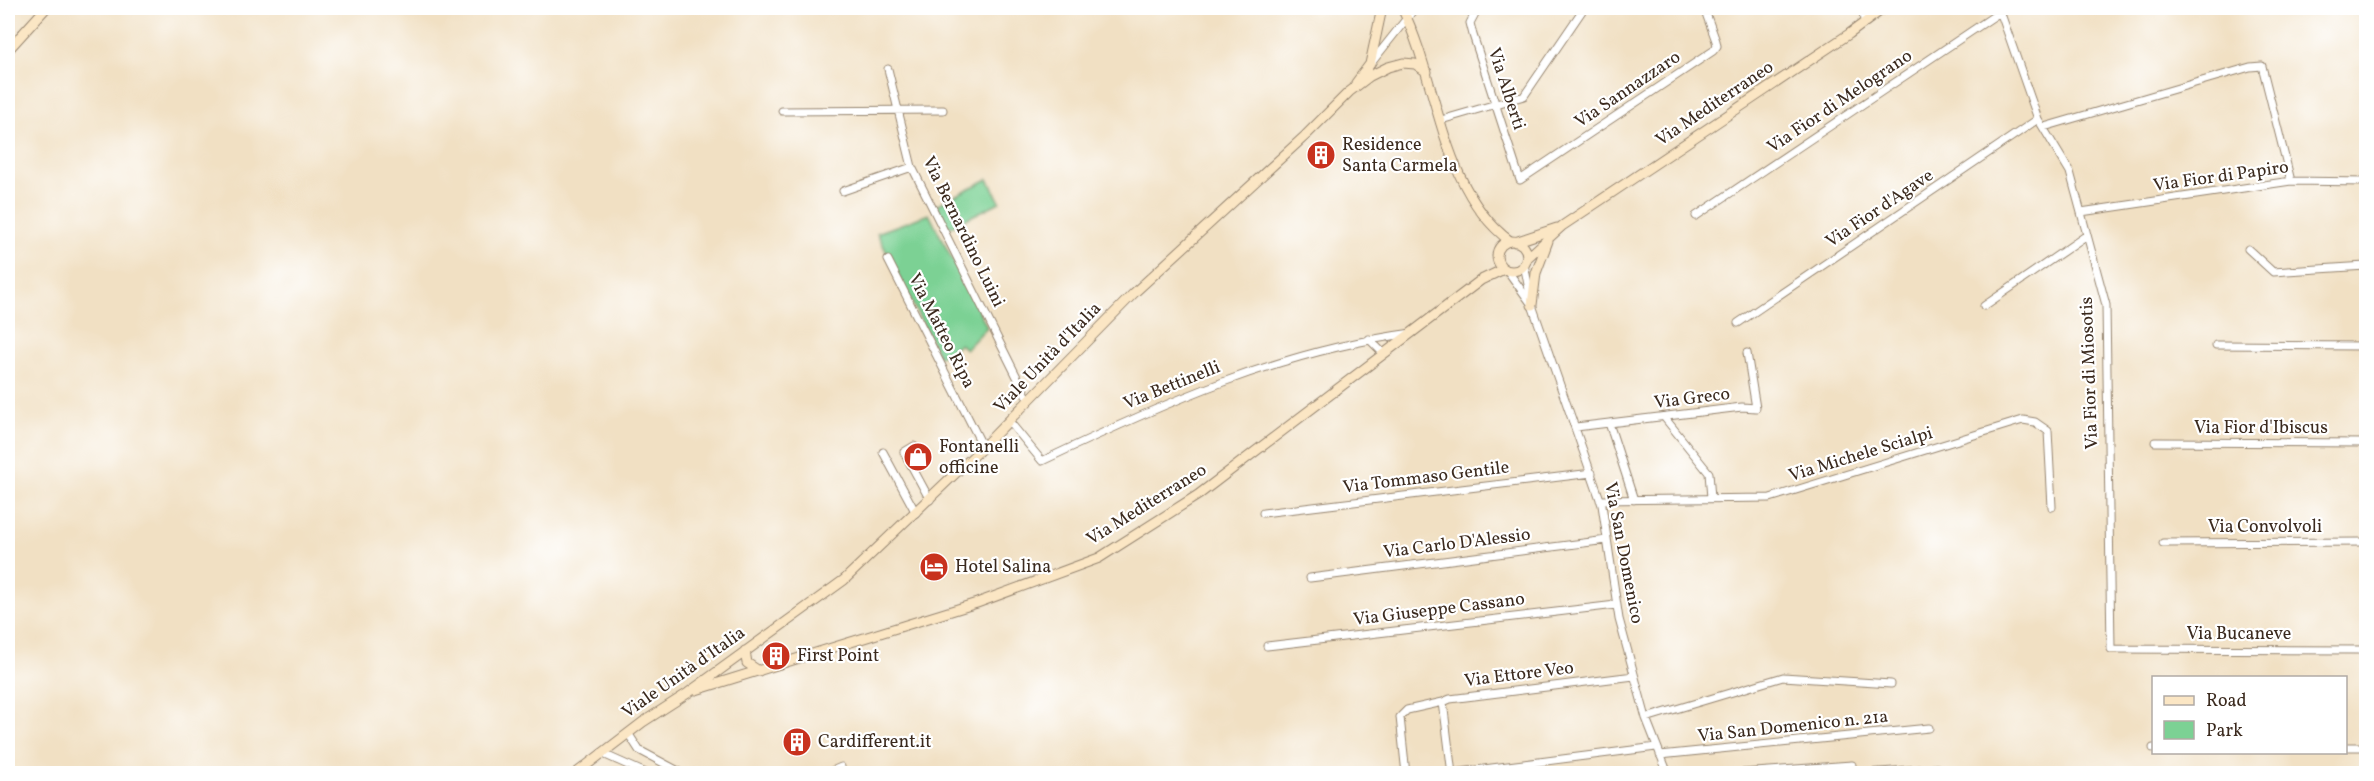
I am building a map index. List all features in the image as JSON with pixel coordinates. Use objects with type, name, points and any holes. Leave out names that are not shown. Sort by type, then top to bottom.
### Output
[{"type":"main road","points":[[8,51],[46,8]]},
{"type":"main road","points":[[1349,92],[1370,64],[1382,8]]},
{"type":"main road","points":[[1402,8],[1408,18],[1427,72],[1456,169],[1478,208],[1493,227],[1513,242],[1523,246],[1525,261]]},
{"type":"main road","name":"Via Mediterraneo","points":[[1562,226],[1884,8]]},
{"type":"main road","name":"Viale Unità d'Italia","points":[[575,774],[628,733],[688,693],[844,580],[1009,422],[1134,293],[1306,135],[1349,92],[1370,76],[1403,63],[1415,64],[1427,72]]},
{"type":"main road","points":[[1562,226],[1517,270],[1506,269],[1498,262],[1497,253],[1502,245],[1562,226]]},
{"type":"main road","points":[[1532,305],[1536,273],[1549,239]]},
{"type":"main road","name":"Via Mediterraneo","points":[[688,693],[977,603],[1099,558],[1198,495],[1481,280],[1506,269]]},
{"type":"main road","points":[[745,651],[747,663],[759,671]]},
{"type":"street","points":[[1370,64],[1415,8]]},
{"type":"street","name":"Via Alberti","points":[[1478,8],[1470,23],[1520,180]]},
{"type":"street","points":[[1441,120],[1497,106],[1524,96],[1584,8]]},
{"type":"street","name":"Via Sannazzaro","points":[[1520,180],[1713,51],[1717,46],[1716,41],[1704,8]]},
{"type":"street","points":[[1863,8],[1864,23]]},
{"type":"street","name":"Via Fior di Miosotis","points":[[2000,10],[2038,119],[2070,172],[2106,305],[2110,648]]},
{"type":"street","name":"Via Fior di Melograno","points":[[1696,216],[2000,10]]},
{"type":"street","points":[[2044,127],[2250,67],[2262,66],[2291,181]]},
{"type":"street","name":"Via Bernardino Luini","points":[[888,69],[912,167],[1029,401]]},
{"type":"street","points":[[782,111],[943,110]]},
{"type":"street","name":"Via Fior d'Agave","points":[[1738,323],[2038,119]]},
{"type":"street","points":[[843,191],[912,167]]},
{"type":"street","name":"Via Fior di Papiro","points":[[2081,212],[2291,181],[2367,182]]},
{"type":"street","points":[[1984,306],[2087,235]]},
{"type":"street","points":[[2248,249],[2273,272],[2367,266]]},
{"type":"street","name":"Via Matteo Ripa","points":[[888,260],[983,447]]},
{"type":"street","name":"Via San Domenico","points":[[1525,261],[1532,305],[1600,500],[1616,605],[1646,718],[1668,774]]},
{"type":"street","name":"Via San Domenico","points":[[1506,269],[1532,305]]},
{"type":"street","name":"Via Bettinelli","points":[[1009,422],[1042,461],[1151,409],[1245,372],[1369,339],[1413,332]]},
{"type":"street","points":[[1369,339],[1384,354]]},
{"type":"street","points":[[2216,345],[2367,346]]},
{"type":"street","name":"Via Greco","points":[[1576,427],[1742,407],[1756,408],[1748,353]]},
{"type":"street","points":[[1664,417],[1709,473],[1711,498]]},
{"type":"street","name":"Via Michele Scialpi","points":[[1600,500],[1770,498],[2023,420],[2048,430],[2052,507]]},
{"type":"street","points":[[1609,423],[1634,500]]},
{"type":"street","name":"Via Fior d'Ibiscus","points":[[2155,442],[2367,443]]},
{"type":"street","points":[[914,446],[904,452],[930,500]]},
{"type":"street","points":[[883,452],[916,513]]},
{"type":"street","name":"Via Tommaso Gentile","points":[[1263,513],[1592,473]]},
{"type":"street","name":"Via Carlo D'Alessio","points":[[1310,578],[1607,540]]},
{"type":"street","name":"Via Convolvoli","points":[[2163,543],[2367,542]]},
{"type":"street","name":"Via Giuseppe Cassano","points":[[1267,646],[1616,605]]},
{"type":"street","name":"Via Bucaneve","points":[[2110,648],[2367,650]]},
{"type":"street","name":"Via Ettore Veo","points":[[1452,773],[1443,702],[1450,699],[1634,676]]},
{"type":"street","points":[[1646,718],[1783,677],[1891,684]]},
{"type":"street","points":[[1406,774],[1400,717],[1407,710],[1443,702]]},
{"type":"street","name":"Via San Domenico n. 21a","points":[[1659,755],[1929,728]]},
{"type":"street","points":[[628,733],[639,750],[684,774]]},
{"type":"street","points":[[1452,773],[1656,747]]},
{"type":"street","points":[[2347,747],[2367,747]]},
{"type":"street","points":[[601,753],[648,774]]},
{"type":"street","points":[[1727,774],[1852,765]]},
{"type":"street","points":[[825,774],[841,767]]},
{"type":"street","points":[[1850,774],[1938,768]]},
{"type":"green space","points":[[988,179],[1000,202],[948,228],[936,205]]},
{"type":"green space","points":[[929,214],[987,327],[966,349],[960,344],[939,357],[877,233]]},
{"type":"place","name":"Residence Santa Carmela","points":[[1321,155]]},
{"type":"place","name":"Fontanelli officine","points":[[918,457]]},
{"type":"place","name":"Hotel Salina","points":[[934,567]]},
{"type":"place","name":"First Point","points":[[776,656]]},
{"type":"place","name":"Cardifferent.it","points":[[797,742]]}]
